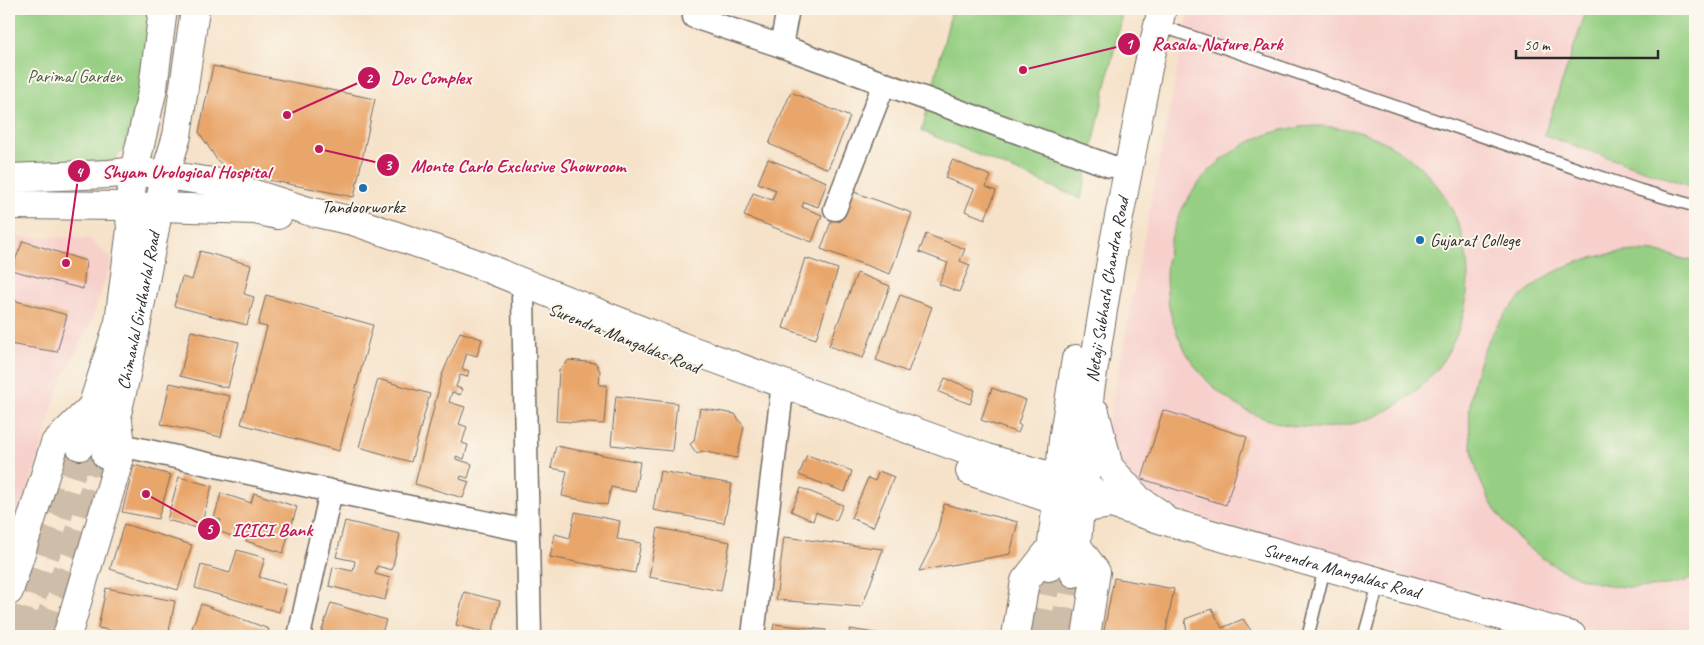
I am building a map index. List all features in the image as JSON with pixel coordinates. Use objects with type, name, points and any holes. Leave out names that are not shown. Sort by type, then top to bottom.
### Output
[{"type":"main road","points":[[9,178],[110,174],[134,171],[153,88],[163,9]]},
{"type":"main road","points":[[165,176],[177,136],[195,9]]},
{"type":"main road","name":"Netaji Subhash Chandra Road","points":[[1070,494],[1063,440],[1095,244],[1110,166],[1154,14]]},
{"type":"main road","name":"Netaji Subhash Chandra Road","points":[[1063,558],[1070,494],[1085,447],[1090,391],[1154,14]]},
{"type":"main road","name":"Surendra Mangaldas Road","points":[[134,171],[220,183],[308,211],[353,222],[472,262],[680,346],[890,443],[1112,504],[1172,523],[1572,636]]},
{"type":"main road","name":"Chimanlal Girdharlal Road","points":[[105,410],[131,229],[129,206],[134,171]]},
{"type":"main road","name":"Chimanlal Girdharlal Road","points":[[105,410],[159,207],[165,176]]},
{"type":"main road","points":[[9,205],[129,206]]},
{"type":"main road","name":"Surendra Mangaldas Road","points":[[129,206],[255,210],[337,230],[434,261],[523,297],[782,392]]},
{"type":"main road","points":[[1090,391],[1109,467],[1139,500],[1172,523]]},
{"type":"main road","points":[[80,446],[105,410]]},
{"type":"main road","points":[[67,636],[119,460],[113,450],[105,410]]},
{"type":"main road","points":[[9,591],[55,443],[105,410]]},
{"type":"main road","points":[[1016,636],[1025,581],[1063,558],[1096,572],[1086,636]]},
{"type":"street","points":[[781,46],[788,9]]},
{"type":"street","points":[[694,17],[781,46],[1110,166]]},
{"type":"street","points":[[835,209],[884,84]]},
{"type":"street","points":[[523,297],[530,636]]},
{"type":"street","points":[[753,636],[782,392]]},
{"type":"street","points":[[113,450],[331,491],[528,531]]},
{"type":"street","points":[[299,636],[331,491]]},
{"type":"lane","points":[[1154,14],[1640,190],[1695,206]]},
{"type":"lane","points":[[1308,636],[1325,566]]},
{"type":"lane","points":[[1364,636],[1379,582]]},
{"type":"shaded area","name":"Gujarat College","points":[[1189,9],[1695,9],[1695,636],[1614,636],[1100,488],[1099,470]]},
{"type":"shaded area","points":[[9,237],[88,238],[112,259],[91,322],[60,384],[9,553]]},
{"type":"green space","name":"Parimal Garden","points":[[9,9],[153,9],[147,61],[125,147],[114,160],[9,179]]},
{"type":"green space","points":[[952,9],[1123,9],[1081,199],[922,131]]},
{"type":"green space","points":[[1587,9],[1695,9],[1695,188],[1544,135]]},
{"type":"green space","points":[[1317,126],[1346,129],[1388,144],[1413,161],[1433,181],[1450,206],[1456,219],[1465,248],[1468,277],[1465,306],[1450,348],[1433,373],[1413,393],[1388,410],[1375,416],[1346,425],[1317,428],[1288,425],[1246,410],[1221,393],[1201,373],[1184,348],[1178,335],[1169,306],[1166,277],[1169,248],[1184,206],[1201,181],[1221,161],[1246,144],[1259,138],[1288,129]]},
{"type":"green space","points":[[1658,252],[1695,262],[1695,578],[1667,585],[1640,588],[1612,586],[1571,574],[1547,561],[1515,535],[1498,514],[1481,483],[1472,450],[1470,415],[1474,382],[1484,349],[1501,319],[1524,294],[1553,273],[1583,260],[1614,253]]},
{"type":"building","points":[[213,66],[375,99],[354,197],[233,173],[217,160],[199,132]]},
{"type":"building","points":[[791,92],[850,117],[828,169],[769,144]]},
{"type":"building","points":[[768,159],[827,182],[818,207],[804,202],[802,207],[822,215],[812,242],[744,216],[753,193],[772,200],[776,190],[758,183]]},
{"type":"building","points":[[952,160],[991,176],[986,187],[996,191],[985,219],[965,211],[974,189],[945,178]]},
{"type":"building","points":[[851,191],[912,213],[890,274],[821,249],[832,219],[840,222]]},
{"type":"building","points":[[926,234],[965,249],[960,261],[970,265],[959,292],[939,284],[948,263],[919,252]]},
{"type":"building","points":[[23,241],[86,261],[83,289],[11,270]]},
{"type":"building","points":[[200,251],[251,265],[244,294],[254,297],[247,325],[174,306],[182,277],[192,280]]},
{"type":"building","points":[[805,258],[838,269],[816,339],[783,328]]},
{"type":"building","points":[[857,273],[890,286],[863,358],[829,346]]},
{"type":"building","points":[[266,295],[373,325],[339,451],[241,424],[267,327],[258,325]]},
{"type":"building","points":[[900,295],[932,307],[908,372],[876,360]]},
{"type":"building","points":[[9,299],[67,315],[57,352],[9,344]]},
{"type":"building","points":[[191,331],[239,342],[228,388],[180,376]]},
{"type":"building","points":[[460,332],[482,339],[477,356],[467,353],[462,369],[469,371],[467,377],[460,375],[456,387],[462,389],[460,395],[452,392],[449,402],[465,407],[459,424],[467,427],[462,443],[468,445],[464,459],[456,456],[456,459],[472,464],[468,478],[461,476],[460,479],[469,482],[463,498],[415,484],[442,375]]},
{"type":"building","points":[[569,360],[596,363],[600,371],[599,385],[607,385],[604,424],[556,421],[559,370]]},
{"type":"building","points":[[945,378],[975,390],[970,404],[939,392]]},
{"type":"building","points":[[378,379],[430,394],[411,462],[359,447]]},
{"type":"building","points":[[170,383],[230,396],[221,437],[161,424]]},
{"type":"building","points":[[992,388],[1026,400],[1018,424],[1021,426],[1018,433],[981,420]]},
{"type":"building","points":[[616,396],[677,403],[672,451],[611,445]]},
{"type":"building","points":[[700,408],[735,414],[744,427],[737,458],[701,451],[697,454],[690,444],[694,441]]},
{"type":"building","points":[[1163,410],[1247,437],[1226,505],[1142,479]]},
{"type":"building","points":[[556,446],[640,462],[635,492],[611,487],[607,505],[562,496],[567,471],[551,468]]},
{"type":"building","points":[[807,455],[852,471],[845,492],[799,475]]},
{"type":"building","points":[[134,465],[171,475],[158,519],[122,512]]},
{"type":"building","points":[[660,471],[732,484],[724,523],[653,510]]},
{"type":"building","points":[[879,471],[894,477],[873,527],[851,518],[868,478],[875,481]]},
{"type":"building","points":[[179,477],[212,486],[200,529],[167,520]]},
{"type":"building","points":[[801,488],[843,505],[836,521],[816,512],[813,521],[791,511]]},
{"type":"building","points":[[221,493],[251,503],[254,493],[297,507],[283,553],[246,541],[248,532],[236,529],[234,537],[218,531],[221,520],[214,518]]},
{"type":"building","points":[[944,504],[1018,522],[1010,554],[919,571],[936,537]]},
{"type":"building","points":[[575,512],[620,521],[617,539],[641,543],[635,573],[550,557],[555,534],[570,538]]},
{"type":"building","points":[[345,521],[400,534],[392,570],[377,566],[375,574],[390,578],[385,600],[329,586],[333,567],[353,571],[355,561],[336,557]]},
{"type":"building","points":[[124,524],[192,545],[178,590],[110,569]]},
{"type":"building","points":[[658,528],[730,542],[721,591],[649,577]]},
{"type":"building","points":[[784,537],[883,549],[862,607],[776,600]]},
{"type":"building","points":[[237,550],[265,558],[259,577],[286,585],[279,612],[195,588],[201,565],[230,573]]},
{"type":"building","points":[[1114,578],[1174,589],[1165,636],[1103,636]]},
{"type":"building","points":[[106,588],[175,601],[168,636],[141,636],[98,628]]},
{"type":"building","points":[[464,592],[500,601],[492,634],[456,625]]},
{"type":"building","points":[[331,603],[386,620],[381,636],[320,636]]},
{"type":"building","points":[[201,604],[269,629],[266,636],[189,636]]},
{"type":"building","points":[[1212,609],[1222,628],[1243,619],[1255,636],[1185,636],[1187,634],[1185,619]]},
{"type":"building","points":[[774,624],[826,630],[825,636],[772,636]]},
{"type":"building","points":[[850,629],[887,635],[887,636],[849,636]]},
{"type":"tunnel","points":[[20,636],[80,446]]},
{"type":"tunnel","points":[[44,636],[106,455]]},
{"type":"tunnel","points":[[1036,636],[1049,567]]},
{"type":"tunnel","points":[[1063,636],[1074,573]]},
{"type":"place","name":"Rasala Nature Park","points":[[1023,70]]},
{"type":"place","name":"Dev Complex","points":[[287,115]]},
{"type":"place","name":"Monte Carlo Exclusive Showroom","points":[[319,149]]},
{"type":"place","name":"Tandoorworkz","points":[[363,188]]},
{"type":"place","name":"Gujarat College","points":[[1420,240]]},
{"type":"place","name":"Shyam Urological Hospital","points":[[66,263]]},
{"type":"place","name":"ICICI Bank","points":[[146,494]]}]
